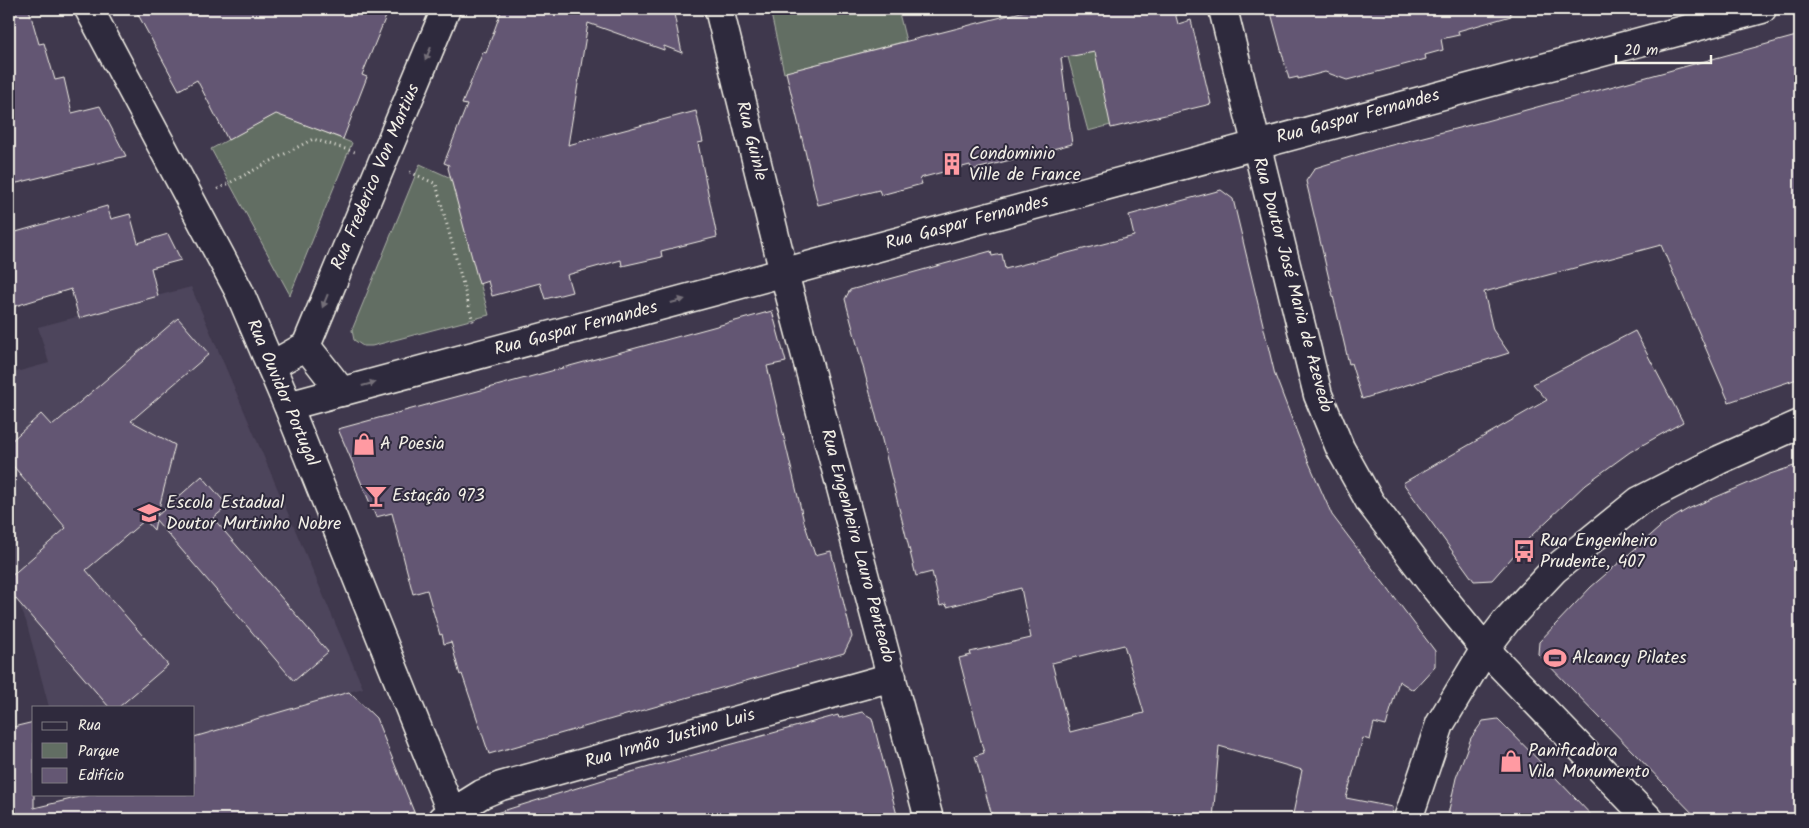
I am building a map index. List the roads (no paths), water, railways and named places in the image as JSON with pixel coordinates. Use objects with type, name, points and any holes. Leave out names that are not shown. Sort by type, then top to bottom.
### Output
[{"type":"street","name":"Rua Ouvidor Portugal","points":[[88,9],[239,292],[288,406],[450,817]]},
{"type":"street","name":"Rua Frederico Von Martius","points":[[306,346],[446,9]]},
{"type":"street","name":"Rua Guinle","points":[[719,9],[784,273]]},
{"type":"street","name":"Rua Doutor José Maria de Azevedo","points":[[1222,9],[1318,395],[1340,448],[1370,502],[1436,589],[1485,649],[1650,819]]},
{"type":"street","name":"Rua Gaspar Fernandes","points":[[288,406],[1762,9]]},
{"type":"street","name":"Rua Engenheiro Lauro Penteado","points":[[784,273],[929,819]]},
{"type":"street","points":[[271,366],[306,346],[342,392]]},
{"type":"street","points":[[1408,819],[1440,724],[1485,649],[1507,620],[1555,569],[1639,501],[1719,460],[1800,424]]},
{"type":"street","name":"Rua Irmão Justino Luis","points":[[450,817],[482,794],[501,786],[892,678]]},
{"type":"water","points":[[928,9],[967,9],[942,13]]},
{"type":"place","name":"Condominio Ville de France","points":[[952,164]]},
{"type":"place","name":"A Poesia","points":[[364,444]]},
{"type":"place","name":"Estação 973","points":[[376,496]]},
{"type":"place","name":"Escola Estadual Doutor Murtinho Nobre","points":[[149,513]]},
{"type":"place","name":"Rua Engenheiro Prudente, 407","points":[[1524,551]]},
{"type":"place","name":"Alcancy Pilates","points":[[1555,658]]},
{"type":"place","name":"Panificadora Vila Monumento","points":[[1511,761]]}]
